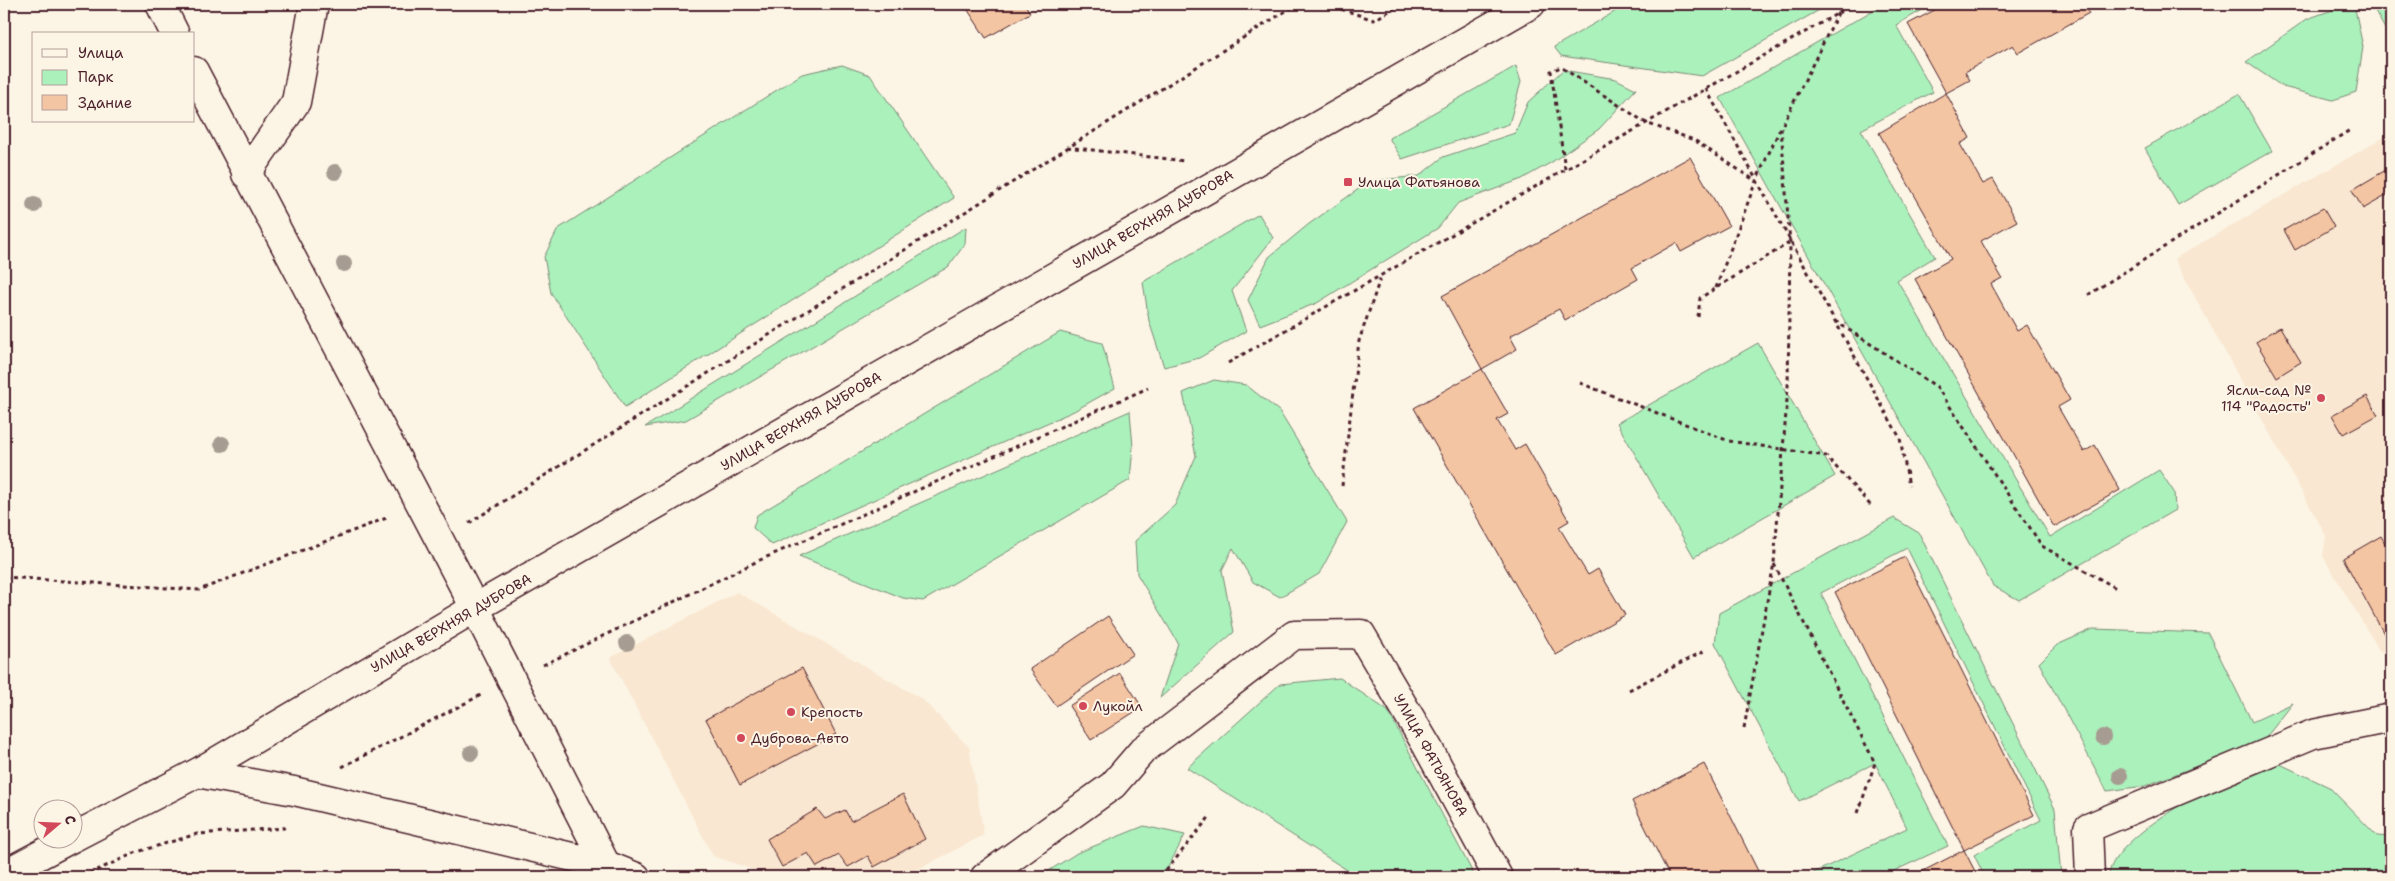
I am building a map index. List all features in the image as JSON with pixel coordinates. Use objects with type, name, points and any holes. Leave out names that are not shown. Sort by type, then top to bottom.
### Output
[{"type":"street","points":[[160,4],[174,32]]},
{"type":"street","points":[[246,174],[296,102],[314,4]]},
{"type":"street","name":"УЛИЦА ВЕРХНЯЯ ДУБРОВА","points":[[82,833],[197,773],[475,608],[1531,4]]},
{"type":"street","points":[[195,73],[246,174],[475,608],[606,865]]},
{"type":"street","name":"УЛИЦА ФАТЬЯНОВА","points":[[985,877],[1113,785],[1143,750],[1294,635],[1361,634],[1427,746],[1498,877]]},
{"type":"street","points":[[2090,877],[2088,828],[2313,734],[2391,718]]},
{"type":"street","points":[[197,773],[294,791],[606,865],[636,877]]},
{"type":"street","name":"УЛИЦА ВЕРХНЯЯ ДУБРОВА","points":[[4,874],[53,848]]},
{"type":"path","points":[[1286,4],[1296,5]]},
{"type":"path","points":[[1326,4],[1374,20],[1401,4]]},
{"type":"path","points":[[1228,363],[1854,4]]},
{"type":"path","points":[[4,577],[199,590],[421,506],[467,524],[1296,5]]},
{"type":"path","points":[[1716,288],[1756,181],[1838,13]]},
{"type":"path","points":[[1565,169],[1551,71],[1561,67],[1646,122],[1694,140],[1756,181]]},
{"type":"path","points":[[1706,89],[1900,438],[1909,486]]},
{"type":"path","points":[[1744,728],[1774,564],[1788,388],[1790,243],[1781,128]]},
{"type":"path","points":[[2088,295],[2350,130]]},
{"type":"path","points":[[1067,147],[1174,158]]},
{"type":"path","points":[[1698,317],[1700,298],[1790,243]]},
{"type":"path","points":[[1342,486],[1358,341],[1381,275]]},
{"type":"path","points":[[1834,321],[1937,387],[2042,546],[2116,588]]},
{"type":"path","points":[[1580,383],[1729,441],[1826,456],[1872,507]]},
{"type":"path","points":[[512,680],[760,560],[1148,388]]},
{"type":"path","points":[[1774,564],[1875,763],[1857,816]]},
{"type":"path","points":[[1629,690],[1704,651]]},
{"type":"path","points":[[1162,877],[1212,816]]},
{"type":"shaded area","name":"Ясли-сад № 114 \"Радость\"","points":[[2391,133],[2391,657],[2379,650],[2323,556],[2326,536],[2174,259]]},
{"type":"shaded area","points":[[737,592],[922,699],[969,747],[984,835],[903,877],[774,877],[713,856],[610,658]]},
{"type":"green space","points":[[1628,4],[1830,4],[1702,76],[1561,56],[1554,47]]},
{"type":"green space","points":[[1884,4],[1933,4],[1896,25],[1933,92],[1861,130],[1935,257],[1897,280],[2050,537],[2159,470],[2174,492],[2175,510],[2019,600],[1993,586],[1720,98]]},
{"type":"green space","points":[[2349,4],[2354,4],[2363,47],[2356,92],[2333,100],[2283,87],[2246,62],[2307,19]]},
{"type":"green space","points":[[2385,4],[2391,4],[2391,40],[2374,9]]},
{"type":"green space","points":[[842,65],[870,75],[954,198],[625,407],[551,293],[544,257],[558,229],[802,74]]},
{"type":"green space","points":[[1516,66],[1521,82],[1509,124],[1402,159],[1389,138]]},
{"type":"green space","points":[[1563,70],[1616,79],[1636,89],[1599,129],[1552,162],[1522,179],[1458,203],[1438,228],[1317,303],[1260,325],[1248,300],[1269,257],[1309,224],[1370,181],[1419,176],[1443,157],[1515,133],[1528,102]]},
{"type":"green space","points":[[2239,94],[2272,151],[2178,205],[2145,148]]},
{"type":"green space","points":[[1259,214],[1273,238],[1232,291],[1246,331],[1199,358],[1164,367],[1149,321],[1143,282]]},
{"type":"green space","points":[[966,227],[965,244],[948,267],[686,420],[645,427]]},
{"type":"green space","points":[[1060,332],[1102,343],[1115,388],[1074,411],[772,545],[753,528],[757,515]]},
{"type":"green space","points":[[1758,343],[1835,476],[1694,557],[1617,423]]},
{"type":"green space","points":[[1214,380],[1246,385],[1279,411],[1347,522],[1319,574],[1280,597],[1253,582],[1233,548],[1222,570],[1234,632],[1160,698],[1178,643],[1137,574],[1135,541],[1175,505],[1196,456],[1183,393]]},
{"type":"green space","points":[[1130,411],[1133,447],[1130,480],[923,601],[903,598],[799,556]]},
{"type":"green space","points":[[1894,518],[1919,533],[2055,809],[2061,877],[1985,877],[1974,855],[2041,820],[1907,548],[1821,593],[1948,846],[1881,877],[1805,877],[1907,828],[1875,763],[1799,801],[1715,643],[1719,613]]},
{"type":"green space","points":[[2093,629],[2208,633],[2252,722],[2293,703],[2264,740],[2145,786],[2107,791],[2039,663],[2057,645]]},
{"type":"green space","points":[[1340,678],[1388,711],[1475,877],[1358,877],[1187,768],[1280,684]]},
{"type":"green space","points":[[2280,764],[2329,787],[2377,836],[2391,837],[2391,877],[2109,877],[2113,864],[2123,849],[2157,820],[2197,795],[2228,780]]},
{"type":"green space","points":[[1144,826],[1185,835],[1163,877],[1039,877],[1077,853]]},
{"type":"building","points":[[964,4],[1025,4],[1030,13],[986,38]]},
{"type":"building","points":[[1946,4],[2090,4],[2086,6],[2089,13],[2018,53],[2013,45],[1965,72],[1970,80],[1946,93],[1908,24]]},
{"type":"building","points":[[1946,93],[1970,138],[1960,144],[1983,184],[1993,179],[2017,221],[1981,241],[2002,278],[1991,284],[2017,331],[2027,325],[2070,400],[2058,407],[2084,452],[2095,445],[2120,490],[2054,527],[1915,279],[1951,259],[1879,133]]},
{"type":"building","points":[[1690,157],[1729,226],[1681,252],[1676,243],[1632,268],[1638,279],[1565,320],[1559,309],[1510,336],[1517,349],[1482,369],[1442,296]]},
{"type":"building","points":[[2391,167],[2391,193],[2363,209],[2352,190]]},
{"type":"building","points":[[2323,208],[2334,227],[2295,250],[2284,230]]},
{"type":"building","points":[[2280,327],[2301,362],[2277,377],[2256,342]]},
{"type":"building","points":[[1482,369],[1508,414],[1497,420],[1515,450],[1525,444],[1569,521],[1559,527],[1588,575],[1598,569],[1625,615],[1556,655],[1414,408]]},
{"type":"building","points":[[2367,396],[2378,415],[2343,434],[2332,415]]},
{"type":"building","points":[[2381,536],[2391,554],[2390,645],[2343,558]]},
{"type":"building","points":[[1905,557],[2034,815],[1964,850],[1835,592]]},
{"type":"building","points":[[1108,616],[1133,654],[1056,706],[1030,669]]},
{"type":"building","points":[[802,668],[836,734],[740,785],[706,719]]},
{"type":"building","points":[[1120,673],[1142,707],[1091,740],[1069,706]]},
{"type":"building","points":[[1704,764],[1761,877],[1670,877],[1632,801]]},
{"type":"building","points":[[903,794],[925,839],[874,867],[868,856],[848,867],[839,855],[817,867],[808,853],[782,867],[767,839],[817,809],[825,819],[845,810],[851,821]]},
{"type":"building","points":[[1964,850],[1978,877],[1911,877],[1923,871]]},
{"type":"place","name":"Улица Фатьянова","points":[[1348,182]]},
{"type":"place","name":"Ясли-сад № 114 \"Радость\"","points":[[2321,398]]},
{"type":"place","name":"Лукойл","points":[[1083,706]]},
{"type":"place","name":"Крепость","points":[[791,712]]},
{"type":"place","name":"Дуброва-Авто","points":[[741,738]]}]
